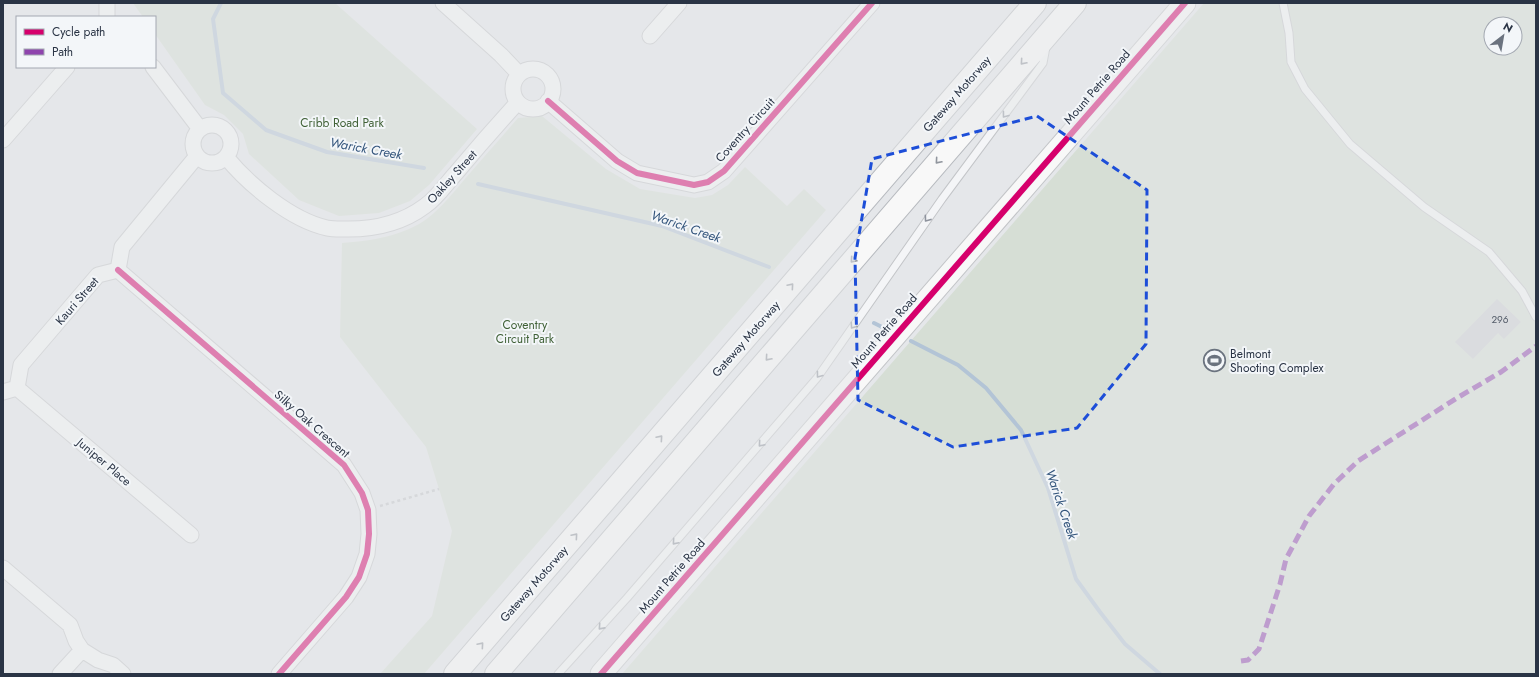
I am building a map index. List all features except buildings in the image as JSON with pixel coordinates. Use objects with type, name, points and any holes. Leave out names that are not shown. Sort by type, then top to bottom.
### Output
[{"type":"highway","name":"Gateway Motorway","points":[[455,674],[1035,3]]},
{"type":"highway","points":[[496,674],[1074,3]]},
{"type":"street","points":[[107,3],[107,16]]},
{"type":"street","points":[[443,3],[501,55],[519,74]]},
{"type":"street","name":"Coventry Circuit","points":[[548,101],[616,161],[637,173],[694,185],[708,182],[724,171],[872,3]]},
{"type":"street","name":"Mount Petrie Road","points":[[601,674],[1185,3]]},
{"type":"street","points":[[650,36],[673,5]]},
{"type":"street","points":[[3,140],[66,68]]},
{"type":"street","points":[[155,68],[200,128]]},
{"type":"street","points":[[532,69],[540,70],[546,74],[552,87],[548,101],[541,106],[533,108],[525,107],[518,102],[514,95],[513,88],[514,80],[519,74],[525,70],[532,69]]},
{"type":"street","name":"Oakley Street","points":[[226,157],[241,174],[257,188],[278,204],[302,219],[327,228],[355,230],[381,226],[406,218],[426,206],[518,102]]},
{"type":"street","points":[[214,124],[220,126],[226,131],[230,137],[231,144],[230,151],[226,157],[219,162],[211,163],[204,161],[197,156],[194,150],[193,142],[195,134],[200,128],[206,125],[214,124]]},
{"type":"street","points":[[118,270],[122,247],[197,156]]},
{"type":"street","name":"Kauri Street","points":[[10,390],[21,365],[98,275],[118,270]]},
{"type":"street","name":"Silky Oak Crescent","points":[[118,270],[344,465],[362,493],[368,510],[369,534],[367,554],[359,577],[346,597],[279,674]]},
{"type":"street","name":"Juniper Place","points":[[10,390],[191,535]]},
{"type":"street","points":[[3,568],[70,625],[82,650],[98,660],[113,665],[123,674]]},
{"type":"street","points":[[60,674],[82,650]]},
{"type":"lane","points":[[1283,3],[1289,33],[1291,62],[1305,89],[1350,144],[1424,207],[1489,252],[1522,291],[1536,317]]},
{"type":"lane","points":[[558,674],[628,598],[817,378],[912,240],[1043,63],[1048,33]]},
{"type":"path","points":[[368,510],[439,490]]},
{"type":"highlighted area","points":[[1037,116],[1147,190],[1146,344],[1077,428],[953,447],[858,400],[855,258],[872,159]]},
{"type":"green space","name":"Cribb Road Park","points":[[133,3],[335,3],[477,129],[429,185],[410,201],[379,213],[339,216],[299,200],[249,154],[243,134],[224,115],[205,105],[156,35],[156,16],[142,16]]},
{"type":"green space","name":"Belmont Shooting Complex","points":[[1204,3],[1536,3],[1536,674],[622,674]]},
{"type":"green space","name":"Coventry Circuit Park","points":[[542,116],[606,169],[640,189],[695,198],[712,195],[728,185],[745,167],[787,206],[804,189],[826,210],[424,674],[380,674],[432,616],[452,531],[426,447],[340,337],[342,243],[376,239],[398,233],[419,224],[443,205],[518,118]]},
{"type":"waterway","name":"Warick Creek","points":[[221,3],[213,19],[223,93],[266,130],[327,152],[424,168]]},
{"type":"waterway","name":"Warick Creek","points":[[478,184],[662,226],[769,267]]},
{"type":"waterway","name":"Warick Creek","points":[[874,323],[890,331]]},
{"type":"waterway","name":"Warick Creek","points":[[911,341],[958,365],[986,388],[1021,430],[1048,488],[1076,579],[1125,644],[1160,674]]},
{"type":"marked path","points":[[1241,661],[1248,660],[1259,649],[1280,584],[1286,559],[1309,516],[1334,484],[1358,461],[1501,372],[1536,346]]},
{"type":"cycle path","points":[[548,101],[617,161],[637,173],[694,185],[708,182],[724,171],[872,3]]},
{"type":"cycle path","points":[[601,674],[1185,3]]},
{"type":"cycle path","points":[[118,270],[344,465],[362,493],[368,510],[369,534],[367,554],[359,577],[346,597],[279,674]]},
{"type":"place","name":"Belmont Shooting Complex","points":[[1215,361]]}]
